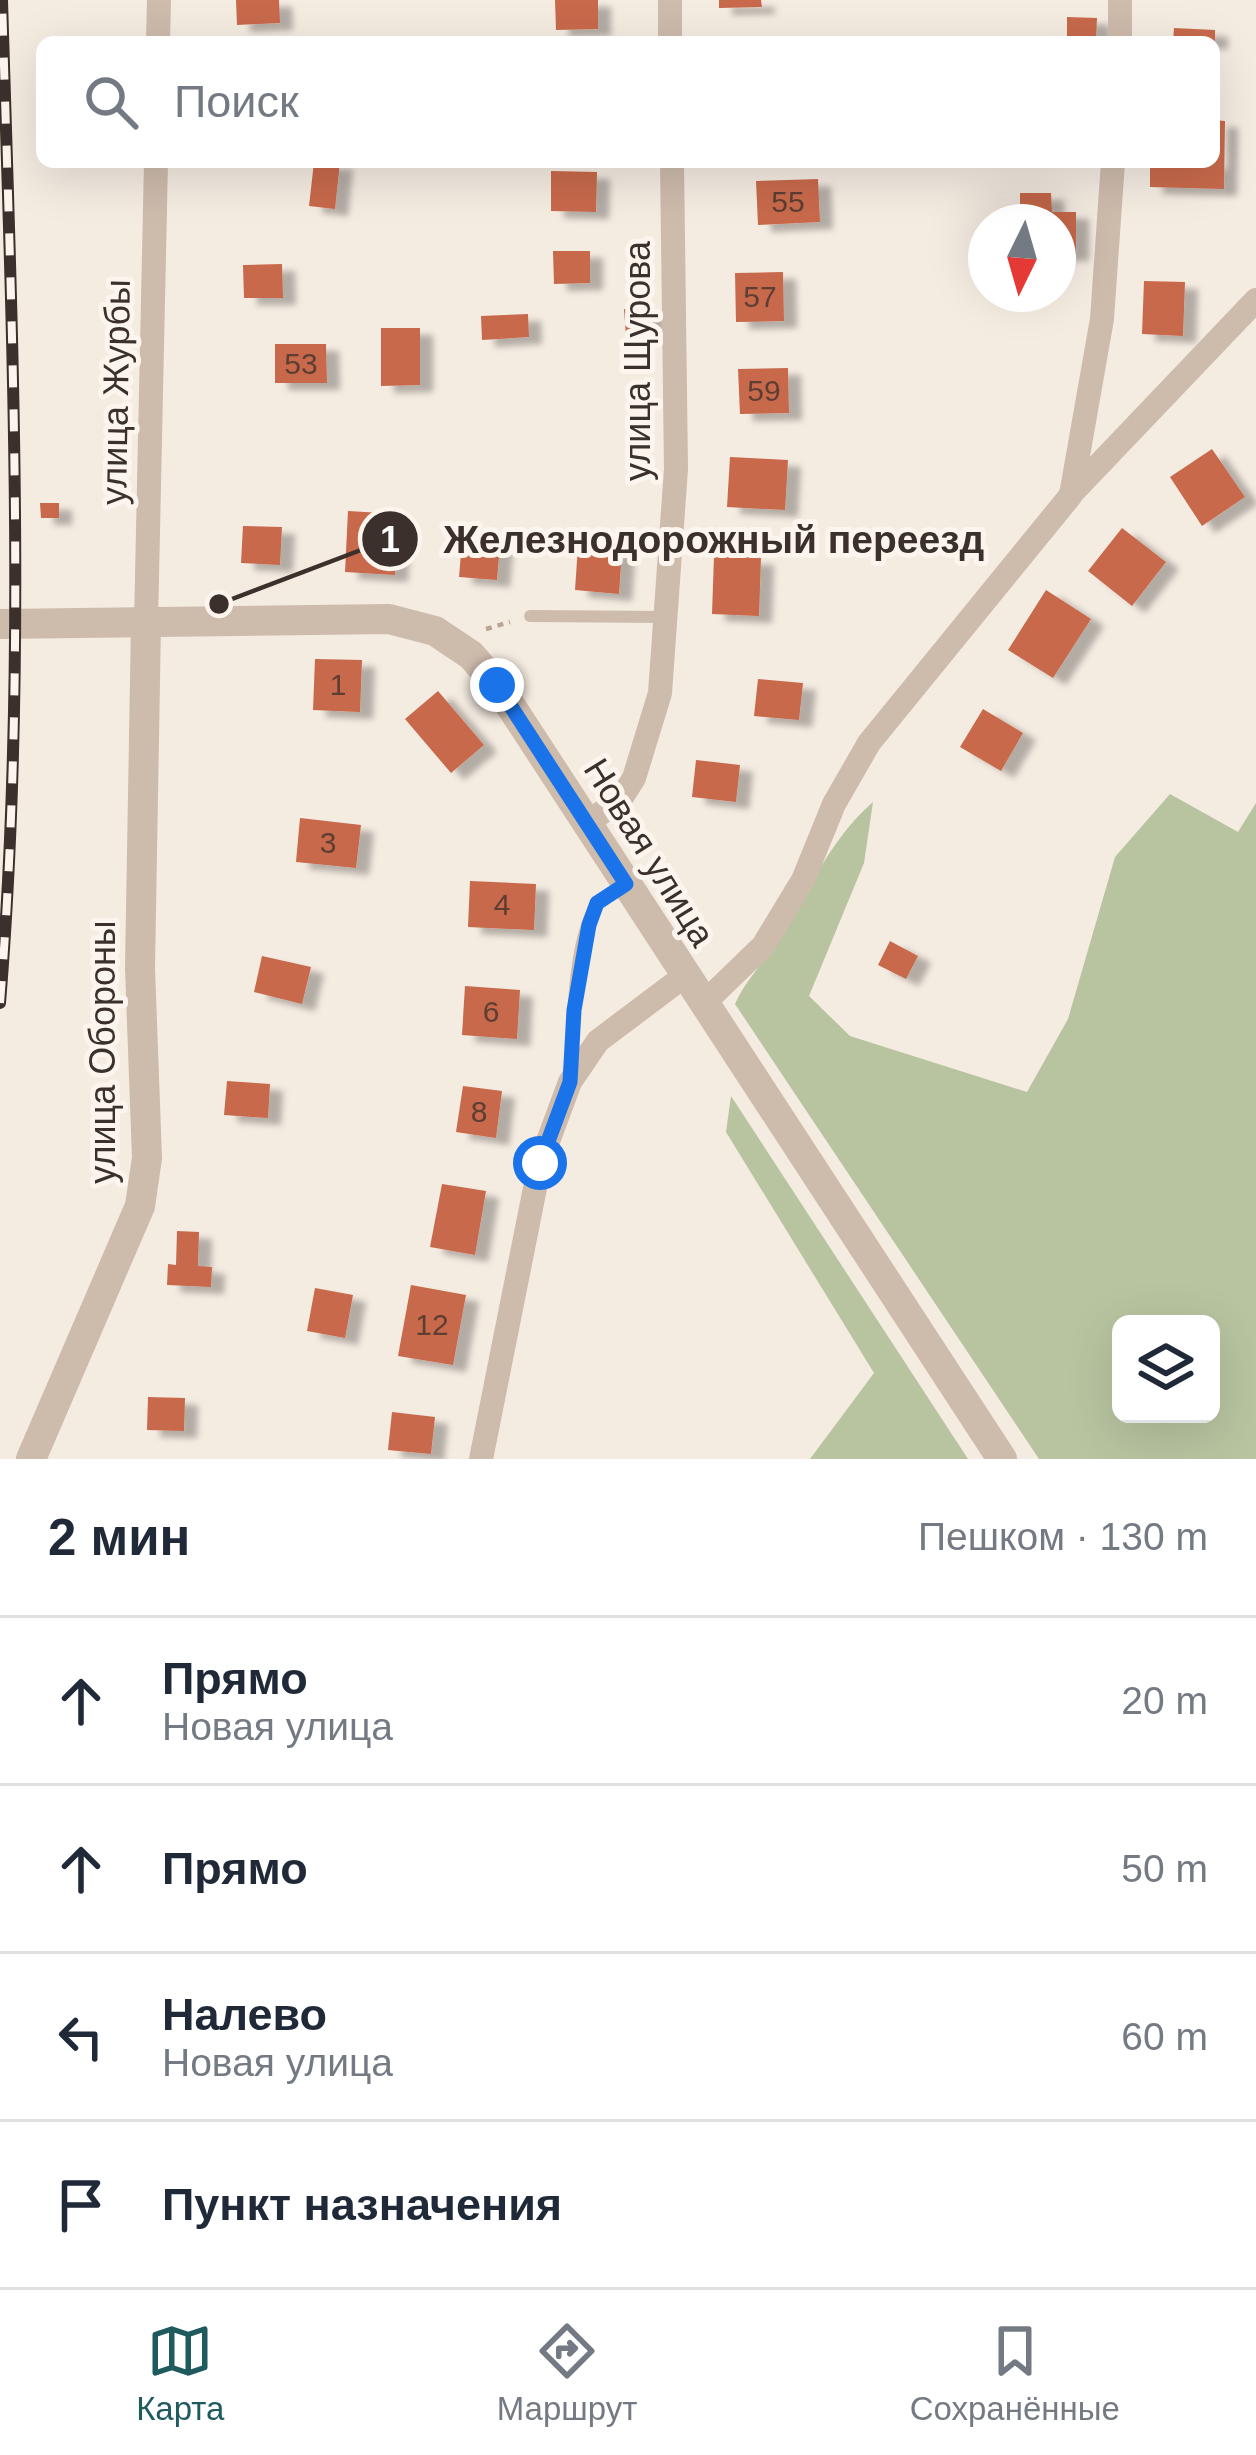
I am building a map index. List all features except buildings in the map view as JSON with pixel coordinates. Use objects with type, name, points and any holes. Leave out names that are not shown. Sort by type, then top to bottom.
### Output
[{"type":"street","points":[[158,36],[159,0]]},
{"type":"street","points":[[670,0],[670,36]]},
{"type":"street","points":[[1120,0],[1120,36]]},
{"type":"street","name":"улица Журбы","points":[[146,623],[156,168]]},
{"type":"street","name":"улица Щурова","points":[[588,822],[620,800],[634,778],[661,693],[676,469],[672,168]]},
{"type":"street","points":[[1071,495],[1102,319],[1112,168]]},
{"type":"street","points":[[703,1004],[763,946],[803,880],[834,803],[869,743],[1071,495],[1256,300]]},
{"type":"street","name":"Новая улица","points":[[0,624],[389,619],[435,631],[471,655],[497,685],[683,977],[598,1041],[570,1082],[540,1163],[481,1459]]},
{"type":"street","name":"улица Обороны","points":[[31,1459],[140,1206],[145,1174],[140,968],[146,623]]},
{"type":"street","points":[[683,977],[1002,1459]]},
{"type":"lane","points":[[530,616],[666,616]]},
{"type":"lane","points":[[570,1082],[574,1010],[589,925],[597,903],[626,884]]},
{"type":"path","points":[[475,632],[530,616]]},
{"type":"green space","points":[[1170,794],[1238,832],[1256,803],[1256,1459],[1039,1459],[735,1004],[831,851],[873,802],[864,863],[809,996],[850,1036],[1027,1092],[1068,1019],[1115,857]]},
{"type":"green space","points":[[731,1096],[968,1459],[810,1459],[874,1373],[726,1132]]},
{"type":"railway","points":[[0,1003],[15,627],[2,0]]},
{"type":"place","name":"Железнодорожный переезд","points":[[219,604]]},
{"type":"route","points":[[497,685],[626,884],[597,903],[589,925],[574,1010],[570,1082],[540,1163]]}]
